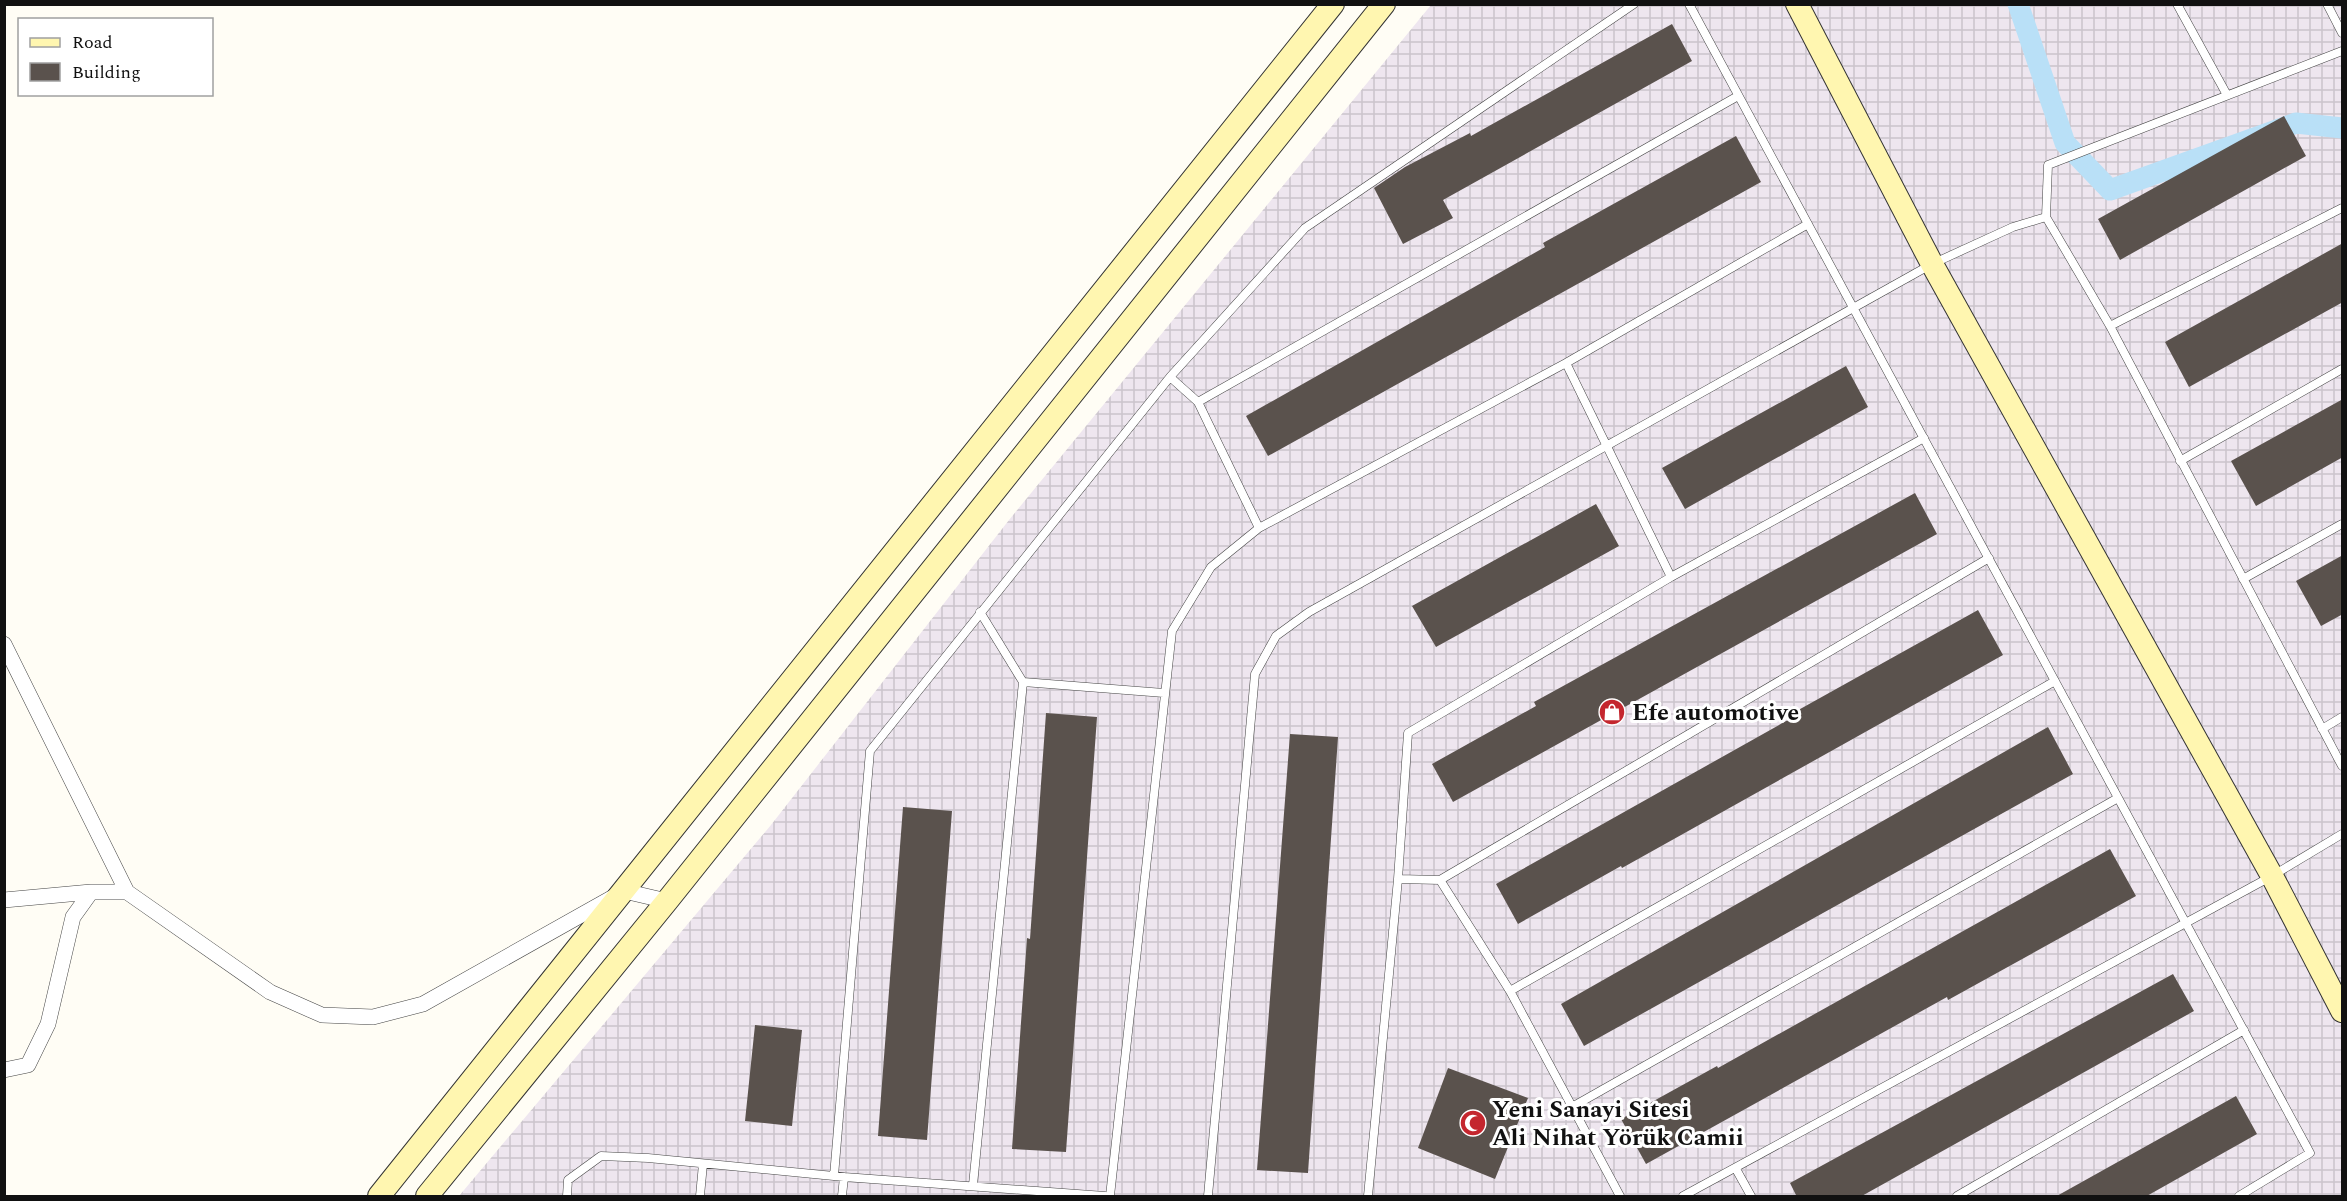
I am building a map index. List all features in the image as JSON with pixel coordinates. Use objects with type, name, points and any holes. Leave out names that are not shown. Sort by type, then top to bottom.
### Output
[{"type":"street","points":[[379,1197],[1333,4]]},
{"type":"street","points":[[427,1197],[667,901],[1384,4]]},
{"type":"street","points":[[1797,4],[1932,264],[2272,876],[2343,1011]]},
{"type":"street","points":[[4,644],[128,892],[270,992],[322,1015],[373,1017],[423,1004],[624,891],[667,901]]},
{"type":"street","points":[[4,900],[91,892],[128,892]]},
{"type":"street","points":[[4,1070],[28,1065],[48,1024],[73,917],[91,892]]},
{"type":"lane","points":[[834,1176],[870,751],[1170,377],[1305,228],[1634,4]]},
{"type":"lane","points":[[1689,4],[2310,1153],[2239,1197]]},
{"type":"lane","points":[[2177,4],[2228,95]]},
{"type":"lane","points":[[2327,4],[2343,33]]},
{"type":"lane","points":[[2343,51],[2048,165],[2046,217],[2110,326],[2343,766]]},
{"type":"lane","points":[[1198,402],[1738,96]]},
{"type":"lane","points":[[2110,326],[2343,208]]},
{"type":"lane","points":[[1208,1197],[1255,674],[1276,636],[1309,612],[1932,264],[2013,227],[2046,217]]},
{"type":"lane","points":[[1110,1197],[1172,631],[1211,567],[1259,528],[1566,363],[1808,224]]},
{"type":"lane","points":[[1566,363],[1671,577]]},
{"type":"lane","points":[[2180,461],[2343,369]]},
{"type":"lane","points":[[1170,377],[1198,402],[1259,528]]},
{"type":"lane","points":[[1368,1197],[1398,879],[1408,733],[1671,577],[1924,438]]},
{"type":"lane","points":[[2243,579],[2343,524]]},
{"type":"lane","points":[[1398,879],[1440,880],[1989,558]]},
{"type":"lane","points":[[973,1185],[1023,682],[980,612]]},
{"type":"lane","points":[[1510,991],[2055,681]]},
{"type":"lane","points":[[1023,682],[1164,693]]},
{"type":"lane","points":[[2322,729],[2343,717]]},
{"type":"lane","points":[[1572,1107],[2118,798]]},
{"type":"lane","points":[[1683,1197],[2272,876],[2343,834]]},
{"type":"lane","points":[[1440,880],[1510,991],[1620,1197]]},
{"type":"lane","points":[[1957,1197],[2244,1030]]},
{"type":"lane","points":[[567,1197],[568,1180],[602,1156],[1105,1197]]},
{"type":"lane","points":[[700,1197],[702,1164]]},
{"type":"lane","points":[[1736,1169],[1751,1197]]},
{"type":"lane","points":[[842,1197],[844,1177]]},
{"type":"lane","points":[[988,1197],[989,1186]]},
{"type":"shaded area","points":[[1431,5],[2342,5],[2342,1196],[459,1196],[771,825],[1009,520]]},
{"type":"building","points":[[1672,24],[1692,61],[1443,200],[1453,218],[1403,244],[1374,188],[1405,167],[1470,133],[1471,136]]},
{"type":"building","points":[[2284,116],[2306,156],[2120,260],[2098,219]]},
{"type":"building","points":[[1736,136],[1761,182],[1268,456],[1246,416],[1545,247],[1543,243]]},
{"type":"building","points":[[2343,243],[2343,302],[2189,387],[2165,342]]},
{"type":"building","points":[[1846,366],[1868,407],[1685,509],[1662,468]]},
{"type":"building","points":[[2343,399],[2343,457],[2256,506],[2231,461]]},
{"type":"building","points":[[1915,493],[1937,534],[1453,802],[1432,764],[1536,706],[1534,702]]},
{"type":"building","points":[[1596,504],[1619,546],[1436,647],[1412,606]]},
{"type":"building","points":[[2343,555],[2343,614],[2321,626],[2296,581]]},
{"type":"building","points":[[1978,610],[2003,655],[1518,924],[1496,884],[1795,716],[1793,713]]},
{"type":"building","points":[[1046,713],[1097,717],[1066,1152],[1012,1149]]},
{"type":"building","points":[[2048,727],[2073,774],[1584,1046],[1561,1004]]},
{"type":"building","points":[[1290,734],[1338,737],[1308,1173],[1257,1170]]},
{"type":"building","points":[[903,807],[952,811],[927,1140],[878,1136]]},
{"type":"building","points":[[2110,849],[2136,896],[1948,1000],[1947,997],[1646,1164],[1621,1119],[1717,1066],[1718,1068]]},
{"type":"building","points":[[2173,974],[2194,1011],[1860,1197],[1797,1197],[1790,1183]]},
{"type":"building","points":[[755,1025],[802,1030],[792,1126],[745,1121]]},
{"type":"building","name":"Yeni Sanayi Sitesi Ali Nihat Yörük Camii","points":[[1448,1068],[1528,1098],[1495,1179],[1418,1148]]},
{"type":"building","points":[[2236,1096],[2257,1134],[2145,1197],[2055,1197]]},
{"type":"waterway","points":[[2018,4],[2065,143],[2110,190],[2296,123],[2342,128]]},
{"type":"place","name":"Efe automotive","points":[[1612,712]]},
{"type":"place","name":"Yeni Sanayi Sitesi Ali Nihat Yörük Camii","points":[[1473,1123]]}]
